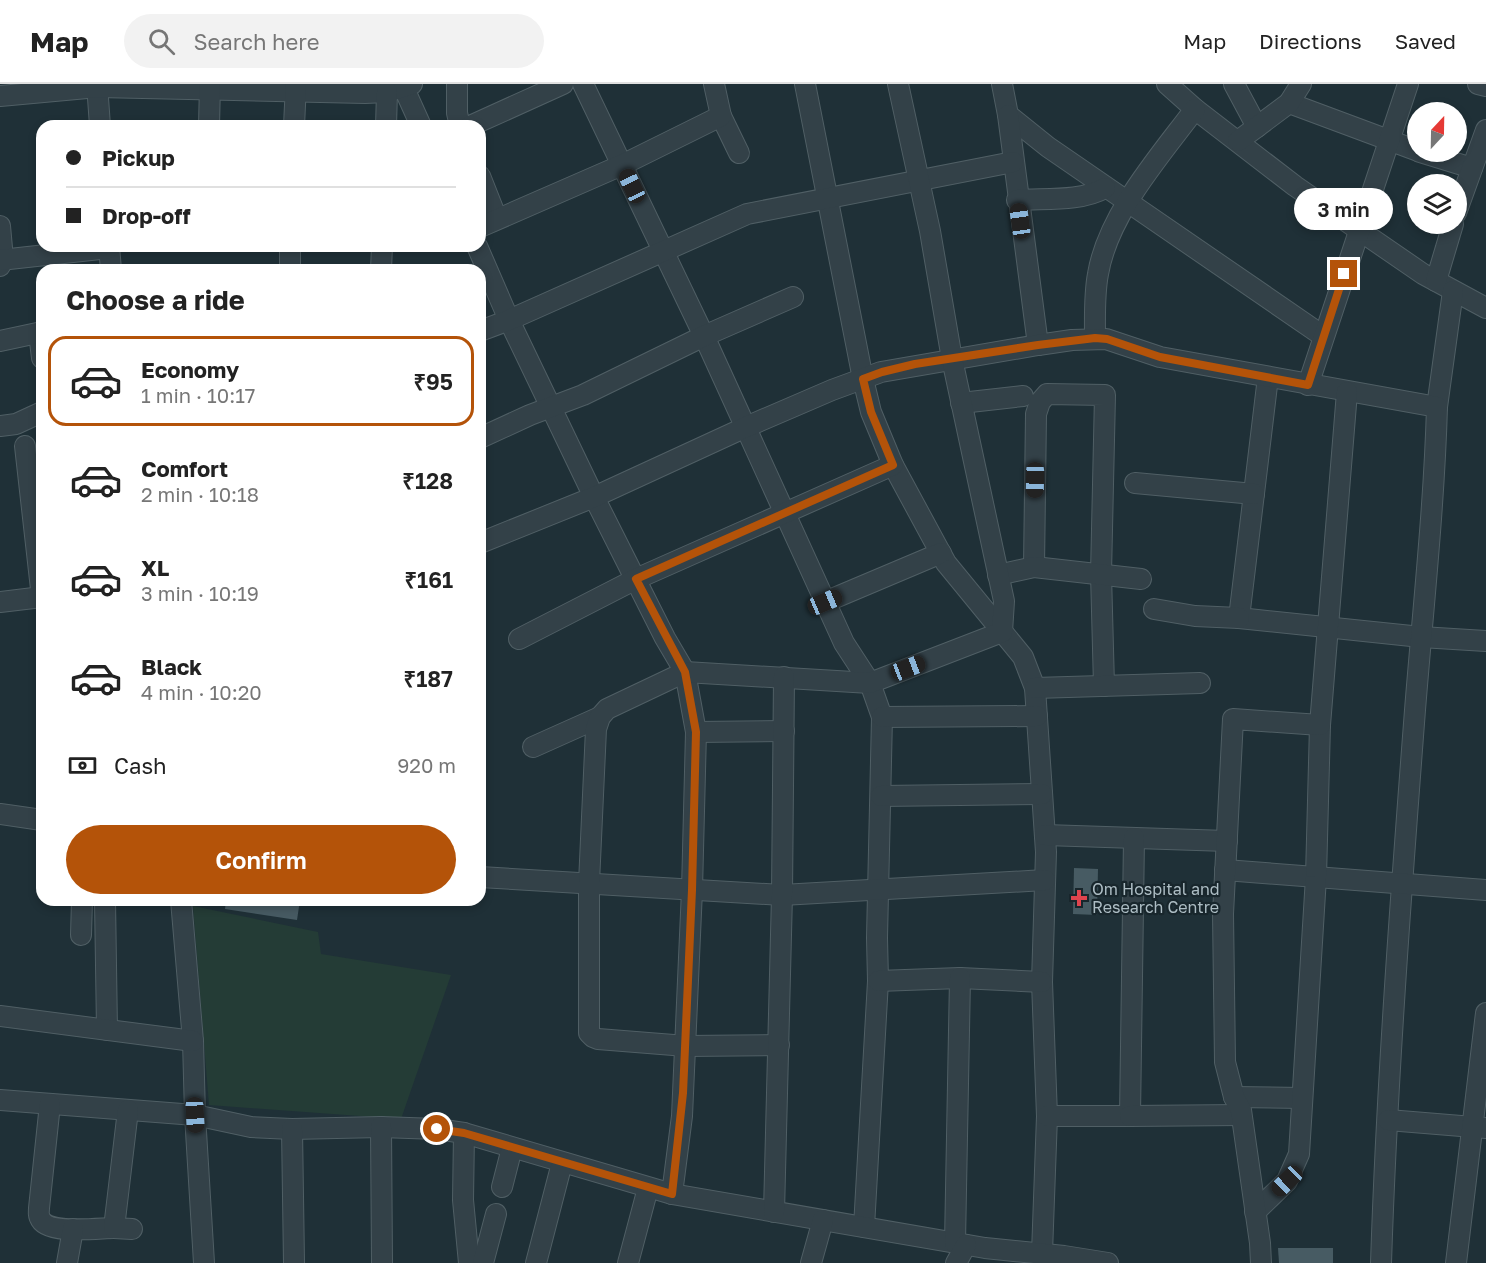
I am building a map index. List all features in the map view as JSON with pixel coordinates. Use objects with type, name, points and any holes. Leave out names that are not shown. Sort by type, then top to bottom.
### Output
[{"type":"street","points":[[457,84],[459,120]]},
{"type":"street","points":[[483,120],[563,84]]},
{"type":"street","points":[[583,84],[704,336],[843,643],[870,683],[882,717],[876,938],[878,981],[864,1227]]},
{"type":"street","points":[[714,84],[721,116],[739,153]]},
{"type":"street","points":[[805,84],[871,412],[893,465],[946,563],[1023,657],[1035,688],[1045,835],[1042,982],[1047,1116],[1042,1253]]},
{"type":"street","points":[[898,84],[920,179],[952,359],[1004,601],[1002,632]]},
{"type":"street","points":[[1002,84],[1038,345]]},
{"type":"street","points":[[1234,84],[1257,127]]},
{"type":"street","points":[[1238,141],[1289,103],[1301,84]]},
{"type":"street","points":[[1308,385],[1408,84]]},
{"type":"street","points":[[1478,84],[1486,86]]},
{"type":"street","points":[[98,85],[100,120]]},
{"type":"street","points":[[0,96],[98,85],[401,87]]},
{"type":"street","points":[[1172,86],[1196,109],[1295,186],[1423,274],[1486,309]]},
{"type":"street","points":[[209,120],[210,87]]},
{"type":"street","points":[[388,120],[401,87]]},
{"type":"street","points":[[401,87],[418,120]]},
{"type":"street","points":[[294,120],[295,88]]},
{"type":"street","points":[[1289,103],[1407,147]]},
{"type":"street","points":[[1095,338],[1095,304],[1098,273],[1103,253],[1126,202],[1196,109]]},
{"type":"street","points":[[1008,115],[1105,188],[1323,336]]},
{"type":"street","points":[[488,223],[622,165],[721,116]]},
{"type":"street","points":[[1467,188],[1478,163],[1486,130]]},
{"type":"street","points":[[486,329],[747,214],[1013,162]]},
{"type":"street","points":[[1017,200],[1082,196],[1094,194],[1105,188]]},
{"type":"street","points":[[0,226],[1,262],[73,252]]},
{"type":"street","points":[[1436,281],[1450,234]]},
{"type":"street","points":[[486,267],[594,497],[685,672],[696,732],[686,1046],[682,1116],[672,1194]]},
{"type":"street","points":[[1381,1263],[1403,884],[1435,466],[1437,407],[1453,291]]},
{"type":"street","points":[[486,435],[583,395],[704,336],[794,297]]},
{"type":"street","points":[[0,341],[36,333]]},
{"type":"street","points":[[486,541],[594,497],[746,427],[882,372],[1038,345],[1095,338],[1107,339],[1160,357],[1437,407]]},
{"type":"street","points":[[1239,618],[1268,377]]},
{"type":"street","points":[[1255,1212],[1287,1181],[1299,1154],[1316,877],[1320,725],[1347,392]]},
{"type":"street","points":[[1034,567],[1036,414],[1040,402],[1047,394],[1105,395],[1101,574],[1104,686]]},
{"type":"street","points":[[961,403],[1023,396]]},
{"type":"street","points":[[0,426],[16,423],[36,415]]},
{"type":"street","points":[[25,446],[36,544]]},
{"type":"street","points":[[519,639],[636,579],[893,465]]},
{"type":"street","points":[[1135,483],[1254,494]]},
{"type":"street","points":[[825,602],[941,553]]},
{"type":"street","points":[[998,575],[1034,567],[1141,579]]},
{"type":"street","points":[[0,602],[36,598]]},
{"type":"street","points":[[1154,609],[1195,616],[1239,618],[1421,638],[1486,641]]},
{"type":"street","points":[[533,747],[600,717],[607,710],[685,672],[870,683],[1002,632]]},
{"type":"street","points":[[774,1212],[782,895],[784,677]]},
{"type":"street","points":[[1035,688],[1200,683]]},
{"type":"street","points":[[882,717],[1037,716]]},
{"type":"street","points":[[600,717],[596,729],[589,883],[590,1033],[598,1039],[686,1046],[779,1046]]},
{"type":"street","points":[[1261,1263],[1238,1106],[1225,1062],[1223,914],[1233,719],[1320,725]]},
{"type":"street","points":[[696,732],[784,732]]},
{"type":"street","points":[[881,796],[1042,794]]},
{"type":"street","points":[[0,814],[36,819]]},
{"type":"street","points":[[1045,835],[1227,841]]},
{"type":"street","points":[[1130,1116],[1134,838]]},
{"type":"street","points":[[1225,870],[1486,890]]},
{"type":"street","points":[[486,877],[782,895],[1045,880]]},
{"type":"street","points":[[81,935],[82,906]]},
{"type":"street","points":[[105,906],[107,1030]]},
{"type":"street","points":[[182,906],[193,1041],[204,1263]]},
{"type":"street","points":[[878,981],[960,978],[1042,982]]},
{"type":"street","points":[[956,1263],[961,1244],[960,978]]},
{"type":"street","points":[[1456,1263],[1479,1128],[1486,1013]]},
{"type":"street","points":[[0,1016],[193,1041]]},
{"type":"street","points":[[1047,1116],[1130,1116],[1302,1098]]},
{"type":"street","points":[[0,1100],[195,1115],[251,1127],[437,1129],[464,1133],[672,1194],[961,1244],[1014,1257],[1042,1253],[1108,1263]]},
{"type":"street","points":[[50,1104],[39,1217],[44,1224],[55,1228],[123,1228],[128,1110]]},
{"type":"street","points":[[1388,1120],[1479,1128]]},
{"type":"street","points":[[381,1127],[382,1263]]},
{"type":"street","points":[[292,1129],[294,1263]]},
{"type":"street","points":[[464,1133],[463,1200],[469,1263]]},
{"type":"street","points":[[502,1187],[512,1148]]},
{"type":"street","points":[[536,1263],[562,1163]]},
{"type":"street","points":[[628,1263],[648,1188]]},
{"type":"street","points":[[483,1263],[496,1214]]},
{"type":"street","points":[[811,1263],[823,1220]]},
{"type":"street","points":[[66,1263],[73,1229]]},
{"type":"green space","points":[[193,906],[318,932],[321,954],[451,975],[401,1119],[209,1105]]},
{"type":"building","points":[[1074,868],[1098,869],[1097,915],[1073,914]]},
{"type":"building","points":[[225,906],[299,906],[297,920],[225,909]]},
{"type":"building","points":[[1278,1248],[1333,1248],[1333,1263],[1279,1263]]},
{"type":"place","name":"Om Hospital and Research Centre","points":[[1079,898]]},
{"type":"route","points":[[437,1129],[464,1133],[672,1194],[682,1116],[687,1023],[696,732],[685,672],[665,638],[636,579],[893,465],[871,412],[863,379],[915,364],[1095,338],[1107,339],[1160,357],[1308,385],[1344,274]]}]
